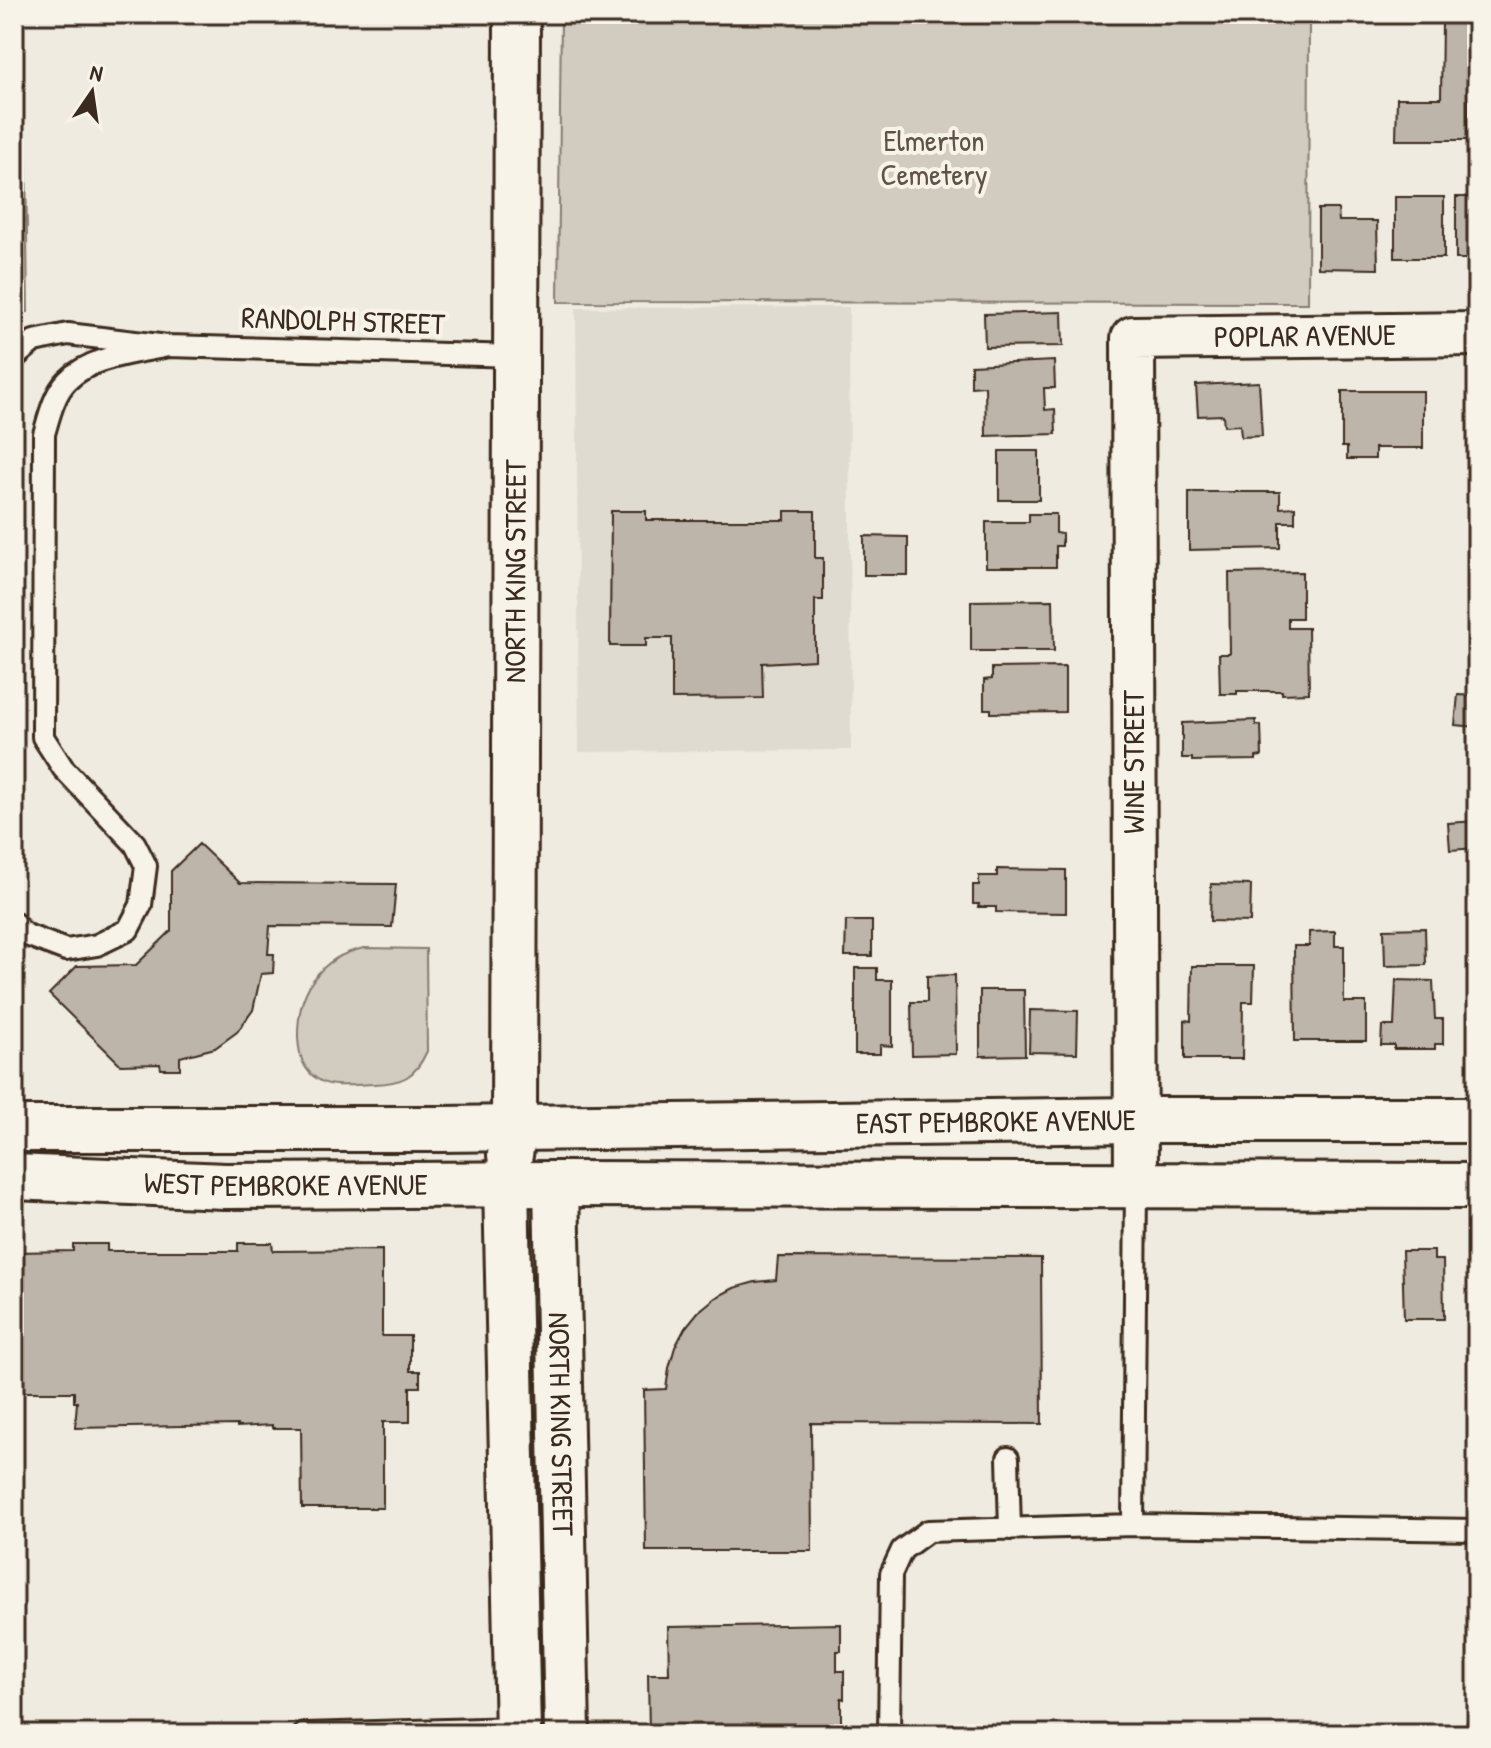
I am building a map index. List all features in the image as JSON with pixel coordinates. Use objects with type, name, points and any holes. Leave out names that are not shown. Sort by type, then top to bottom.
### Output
[{"type":"main road","name":"NORTH KING STREET","points":[[517,14],[514,1128],[506,1184],[518,1731]]},
{"type":"main road","name":"EAST PEMBROKE AVENUE","points":[[514,1128],[1135,1120],[1477,1120]]},
{"type":"main road","name":"WEST PEMBROKE AVENUE","points":[[14,1129],[514,1128]]},
{"type":"main road","points":[[514,1128],[556,1184]]},
{"type":"main road","name":"WEST PEMBROKE AVENUE","points":[[14,1177],[225,1186],[556,1184]]},
{"type":"main road","name":"NORTH KING STREET","points":[[556,1184],[567,1734]]},
{"type":"main road","name":"EAST PEMBROKE AVENUE","points":[[556,1184],[1477,1186]]},
{"type":"street","name":"POPLAR AVENUE","points":[[1133,338],[1477,334]]},
{"type":"street","name":"WINE STREET","points":[[1133,338],[1136,1186]]},
{"type":"lane","points":[[14,358],[34,341],[68,334],[168,346]]},
{"type":"lane","name":"RANDOLPH STREET","points":[[168,346],[517,356]]},
{"type":"lane","points":[[14,923],[24,934],[66,950],[97,945],[128,930],[141,905],[146,866],[135,844],[63,768],[43,737],[44,434],[52,408],[66,382],[92,364],[168,346]]},
{"type":"lane","points":[[1133,1525],[1136,1186]]},
{"type":"lane","points":[[1008,1458],[1010,1529]]},
{"type":"lane","points":[[889,1734],[891,1574],[902,1550],[928,1531],[1133,1525],[1477,1530]]},
{"type":"lane","points":[[304,1734],[518,1731]]},
{"type":"shaded area","points":[[849,307],[851,750],[579,752],[576,308]]},
{"type":"green space","name":"Elmerton Cemetery","points":[[561,14],[1309,14],[1308,303],[558,302]]},
{"type":"green space","points":[[14,158],[26,158],[28,312],[14,313]]},
{"type":"green space","points":[[364,948],[426,949],[427,1051],[418,1067],[400,1080],[345,1085],[325,1083],[309,1072],[301,1056],[298,1038],[302,1006],[314,979],[323,968],[335,959]]},
{"type":"building","points":[[1442,23],[1470,23],[1468,140],[1396,140],[1397,98],[1441,98]]},
{"type":"building","points":[[1395,197],[1444,197],[1444,258],[1395,258]]},
{"type":"building","points":[[1456,197],[1477,197],[1477,259],[1456,259]]},
{"type":"building","points":[[1318,209],[1338,209],[1339,221],[1377,221],[1378,269],[1318,268]]},
{"type":"building","points":[[1062,312],[1063,346],[985,347],[984,314]]},
{"type":"building","points":[[1054,361],[1055,388],[1044,388],[1045,410],[1055,409],[1056,434],[986,436],[985,386],[971,387],[971,365]]},
{"type":"building","points":[[1259,382],[1262,436],[1241,437],[1240,425],[1224,426],[1223,415],[1198,416],[1196,385]]},
{"type":"building","points":[[1342,391],[1423,391],[1423,448],[1375,448],[1375,459],[1347,459],[1347,447],[1342,447]]},
{"type":"building","points":[[999,451],[1039,451],[1039,500],[999,500]]},
{"type":"building","points":[[1189,492],[1280,492],[1280,508],[1295,507],[1295,522],[1280,522],[1280,548],[1189,550]]},
{"type":"building","points":[[611,511],[646,511],[646,520],[785,520],[785,511],[815,511],[815,558],[823,558],[823,600],[815,600],[815,660],[762,663],[763,698],[672,699],[672,638],[646,638],[646,646],[610,646]]},
{"type":"building","points":[[1029,514],[1056,514],[1056,533],[1062,534],[1062,546],[1056,546],[1056,567],[986,567],[986,522],[1029,522]]},
{"type":"building","points":[[864,536],[908,537],[908,575],[864,575]]},
{"type":"building","points":[[1302,572],[1302,618],[1288,618],[1288,628],[1308,628],[1309,693],[1237,691],[1237,694],[1220,694],[1219,654],[1230,654],[1229,573]]},
{"type":"building","points":[[1053,600],[1054,651],[971,651],[971,601]]},
{"type":"building","points":[[1065,667],[1065,712],[991,713],[991,709],[984,709],[984,680],[992,679],[992,668]]},
{"type":"building","points":[[1458,695],[1477,696],[1477,727],[1455,725]]},
{"type":"building","points":[[1256,720],[1256,725],[1261,725],[1262,756],[1256,757],[1256,760],[1192,761],[1192,758],[1182,758],[1182,723]]},
{"type":"building","points":[[1477,821],[1477,848],[1450,850],[1448,823]]},
{"type":"building","points":[[199,844],[240,883],[396,884],[392,927],[270,926],[268,954],[274,954],[273,973],[261,974],[253,1010],[237,1032],[215,1048],[180,1057],[180,1069],[161,1069],[160,1064],[121,1065],[49,994],[77,966],[136,965],[171,931],[171,871]]},
{"type":"building","points":[[997,869],[1066,870],[1066,913],[996,912],[996,907],[973,904],[973,885],[979,885],[979,876],[997,876]]},
{"type":"building","points":[[1211,884],[1251,885],[1250,922],[1210,921]]},
{"type":"building","points":[[846,921],[872,921],[872,956],[845,956]]},
{"type":"building","points":[[1425,928],[1426,965],[1385,966],[1384,929]]},
{"type":"building","points":[[1335,931],[1335,946],[1344,946],[1344,1002],[1366,1002],[1366,1041],[1295,1041],[1294,946],[1309,946],[1309,932]]},
{"type":"building","points":[[1192,966],[1254,966],[1253,1002],[1243,1002],[1242,1059],[1185,1059],[1185,1020],[1191,1021]]},
{"type":"building","points":[[855,968],[877,968],[877,980],[892,980],[892,1046],[880,1045],[880,1054],[855,1054]]},
{"type":"building","points":[[955,975],[956,1054],[912,1055],[911,1002],[927,1002],[927,976]]},
{"type":"building","points":[[1396,980],[1433,981],[1435,1019],[1443,1019],[1443,1044],[1435,1044],[1435,1049],[1394,1049],[1394,1045],[1381,1045],[1382,1026],[1394,1026]]},
{"type":"building","points":[[980,990],[1024,990],[1025,1055],[980,1056]]},
{"type":"building","points":[[1473,994],[1477,994],[1477,1047],[1473,1047]]},
{"type":"building","points":[[1030,1010],[1078,1011],[1077,1053],[1029,1052]]},
{"type":"building","points":[[238,1243],[272,1243],[273,1251],[382,1250],[382,1336],[410,1336],[410,1371],[420,1371],[420,1387],[410,1387],[410,1422],[383,1422],[383,1508],[302,1508],[301,1428],[237,1425],[75,1428],[77,1402],[74,1402],[74,1392],[14,1392],[14,1252],[73,1251],[73,1244],[107,1244],[107,1251],[238,1251]]},
{"type":"building","points":[[1402,1251],[1434,1251],[1434,1260],[1443,1260],[1444,1319],[1404,1319]]},
{"type":"building","points":[[778,1257],[1041,1258],[1042,1424],[811,1423],[812,1551],[646,1551],[644,1390],[666,1389],[675,1347],[698,1312],[734,1288],[776,1280]]},
{"type":"building","points":[[841,1624],[837,1671],[844,1671],[841,1734],[649,1734],[648,1674],[669,1674],[668,1627]]}]
